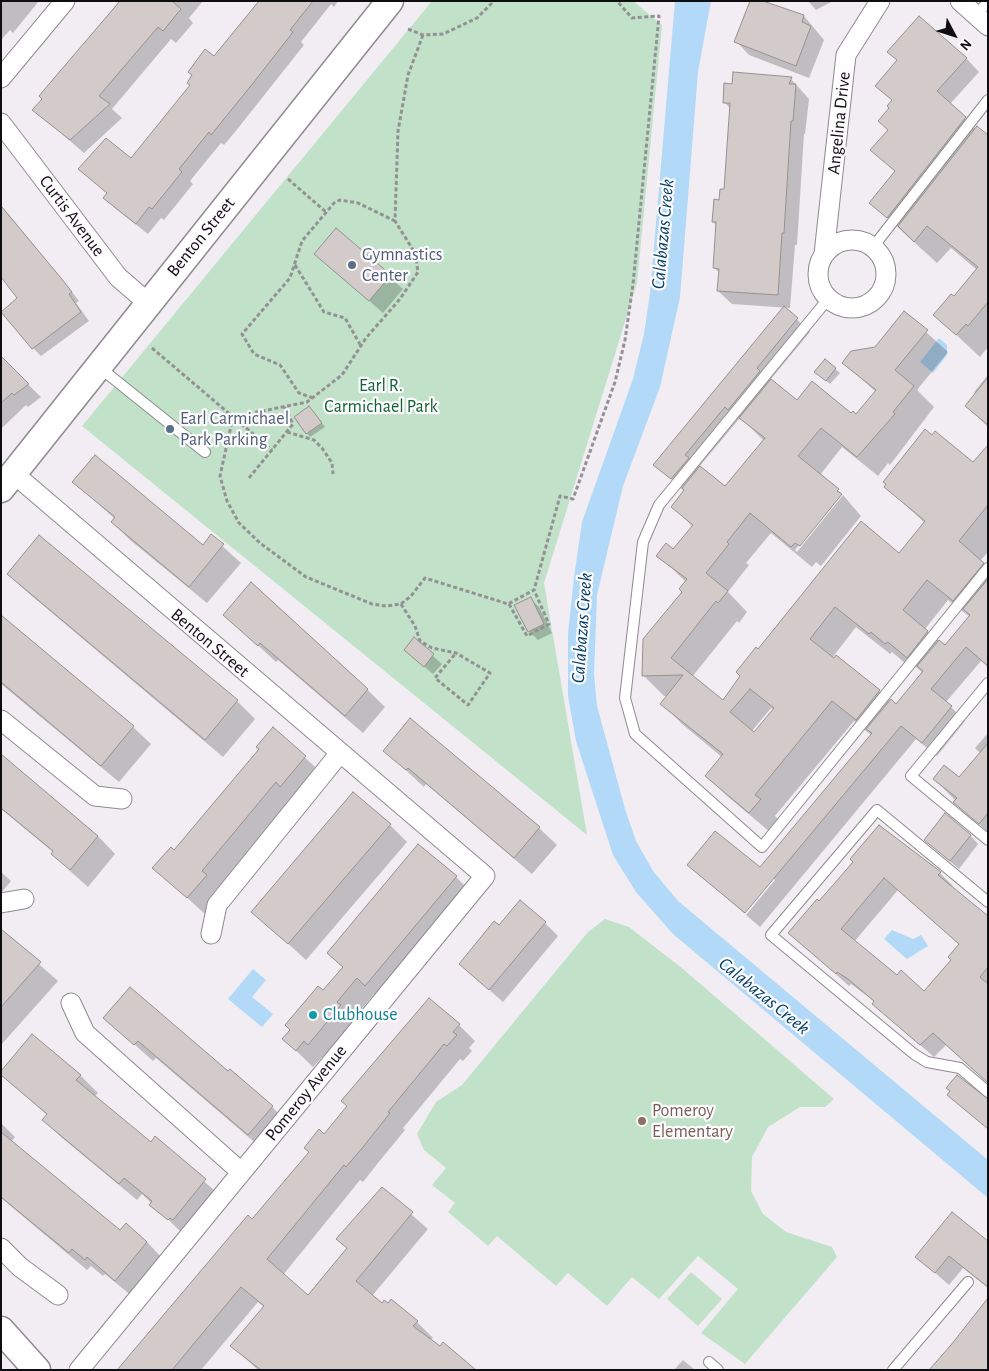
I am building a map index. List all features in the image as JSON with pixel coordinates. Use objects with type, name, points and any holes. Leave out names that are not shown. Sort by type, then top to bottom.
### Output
[{"type":"main road","name":"Benton Street","points":[[7,481],[390,1]]},
{"type":"main road","points":[[1,1330],[37,1370]]},
{"type":"street","points":[[1,78],[65,1]]},
{"type":"street","name":"Angelina Drive","points":[[828,299],[822,291],[818,272],[824,254],[846,55],[880,1]]},
{"type":"street","points":[[960,1],[982,21]]},
{"type":"street","name":"Curtis Avenue","points":[[1,123],[118,277],[148,303]]},
{"type":"street","points":[[824,254],[837,244],[852,239],[864,241],[880,254],[887,273],[882,292],[875,300],[856,308],[846,308],[828,299]]},
{"type":"street","name":"Benton Street","points":[[7,481],[340,754],[484,876]]},
{"type":"street","points":[[1,720],[95,796],[122,799]]},
{"type":"street","points":[[211,934],[217,905],[340,754]]},
{"type":"street","name":"Pomeroy Avenue","points":[[78,1370],[484,876]]},
{"type":"street","points":[[1,904],[24,899]]},
{"type":"street","points":[[71,1004],[85,1033],[241,1172]]},
{"type":"street","points":[[1,1248],[20,1267],[58,1296]]},
{"type":"lane","points":[[982,21],[988,2]]},
{"type":"lane","points":[[873,247],[988,100]]},
{"type":"lane","points":[[828,299],[659,505],[642,542],[625,698],[635,734],[762,847],[988,568]]},
{"type":"lane","points":[[98,366],[205,452]]},
{"type":"lane","points":[[988,684],[911,776],[988,840]]},
{"type":"lane","points":[[988,902],[877,810],[771,935],[914,1054],[927,1062],[960,1068],[988,1092]]},
{"type":"lane","points":[[893,1370],[968,1282]]},
{"type":"lane","points":[[709,1362],[718,1370]]},
{"type":"path","points":[[408,29],[423,35],[443,34],[477,18],[494,1]]},
{"type":"path","points":[[233,417],[220,476],[226,501],[239,523],[260,543],[306,577],[372,604],[386,606],[400,604],[411,596],[425,578],[509,604],[527,636],[550,624],[534,590],[560,496],[573,499],[615,382],[625,340],[633,284],[659,16],[632,18],[617,1]]},
{"type":"path","points":[[395,222],[398,131],[408,75],[423,35]]},
{"type":"path","points":[[288,179],[326,212]]},
{"type":"path","points":[[233,417],[307,402],[342,375],[361,346],[400,299],[418,272],[415,252],[395,222],[347,200],[334,203],[302,241],[290,278],[242,334],[254,354],[280,365],[299,393],[313,398]]},
{"type":"path","points":[[294,265],[324,312],[345,318],[361,346]]},
{"type":"path","points":[[152,348],[272,450]]},
{"type":"path","points":[[249,478],[293,424],[284,406]]},
{"type":"path","points":[[287,432],[314,440],[332,462],[333,474]]},
{"type":"path","points":[[509,604],[534,590]]},
{"type":"path","points":[[400,604],[415,626],[420,641],[432,648],[456,653],[490,674],[468,705],[435,678],[456,653]]},
{"type":"green space","name":"Earl R. Carmichael Park","points":[[432,1],[633,1],[662,25],[637,283],[544,583],[587,835],[82,426]]},
{"type":"green space","points":[[605,919],[629,927],[683,969],[834,1099],[825,1107],[800,1107],[768,1127],[752,1157],[751,1191],[763,1214],[786,1232],[832,1247],[837,1257],[745,1364],[701,1333],[738,1289],[698,1256],[659,1299],[632,1277],[607,1306],[568,1273],[556,1286],[497,1236],[488,1246],[448,1212],[455,1203],[432,1185],[446,1168],[424,1150],[417,1134],[436,1102],[462,1085],[588,932]]},
{"type":"green space","points":[[691,1272],[722,1299],[698,1326],[667,1299]]},
{"type":"water","name":"Calabazas Creek","points":[[675,1],[711,1],[698,72],[680,297],[660,387],[623,486],[597,595],[594,674],[597,706],[625,809],[636,841],[653,871],[678,901],[988,1160],[988,1198],[673,934],[636,892],[613,855],[576,741],[568,696],[568,634],[574,577],[582,522],[633,379],[644,334],[650,293]]},
{"type":"water","points":[[939,338],[947,345],[947,355],[933,373],[920,362]]},
{"type":"water","points":[[892,930],[913,939],[921,935],[928,946],[907,959],[884,939]]},
{"type":"water","points":[[253,969],[266,980],[252,997],[273,1014],[262,1027],[228,999]]},
{"type":"building","points":[[120,1],[172,1],[181,9],[163,31],[158,27],[99,96],[110,104],[70,140],[32,110],[42,99],[39,96]]},
{"type":"building","points":[[259,1],[313,1],[290,30],[293,32],[254,82],[211,135],[209,132],[179,169],[182,172],[152,209],[149,207],[136,224],[103,198],[107,193],[78,169],[106,138],[131,158],[190,85],[187,83],[192,75],[188,72],[205,49],[214,56]]},
{"type":"building","points":[[750,1],[763,1],[804,15],[802,22],[811,26],[796,66],[734,42]]},
{"type":"building","points":[[919,16],[967,58],[937,91],[966,117],[887,218],[869,203],[895,171],[870,150],[888,130],[878,121],[889,108],[887,106],[892,100],[875,86],[897,60],[887,52]]},
{"type":"building","points":[[733,72],[792,77],[789,84],[796,84],[793,121],[791,121],[778,295],[717,291],[719,269],[713,268],[716,222],[712,222],[714,199],[719,200],[720,189],[724,189],[730,103],[723,103],[724,83],[732,84]]},
{"type":"building","points":[[977,126],[988,135],[988,302],[968,326],[966,324],[956,335],[933,315],[951,294],[954,296],[978,267],[927,226],[914,242],[898,226]]},
{"type":"building","points":[[1,206],[72,292],[69,294],[81,312],[32,349],[1,312],[17,298],[1,277]]},
{"type":"building","name":"Gymnastics Center","points":[[336,228],[391,275],[369,301],[314,254]]},
{"type":"building","points":[[784,306],[798,318],[757,368],[760,371],[728,410],[725,407],[685,455],[689,458],[671,479],[653,465]]},
{"type":"building","points":[[904,311],[928,330],[895,370],[914,386],[893,412],[895,414],[857,457],[821,428],[798,456],[839,489],[837,491],[842,494],[800,546],[795,543],[791,547],[750,513],[706,573],[728,591],[718,603],[716,601],[671,658],[723,700],[740,676],[736,672],[756,647],[758,649],[861,521],[899,553],[925,521],[884,487],[886,484],[883,482],[925,429],[932,435],[935,431],[973,462],[988,445],[988,505],[959,541],[984,563],[953,601],[927,580],[903,610],[928,631],[907,658],[888,642],[885,644],[871,632],[869,634],[835,607],[810,639],[834,658],[836,655],[880,690],[856,720],[832,701],[755,795],[761,799],[749,813],[705,776],[723,754],[660,704],[683,675],[642,676],[643,639],[682,592],[679,589],[687,579],[656,556],[666,543],[673,549],[693,525],[671,507],[684,490],[682,488],[700,466],[725,486],[765,438],[739,418],[771,379],[797,400],[812,381],[851,413],[853,411],[856,414],[876,390],[842,363],[851,351],[875,347]],"holes":[[[750,689],[774,708],[754,732],[730,712]]]},
{"type":"building","points":[[1,356],[29,384],[14,395],[12,393],[1,403]]},
{"type":"building","points":[[825,359],[836,368],[826,381],[814,372]]},
{"type":"building","points":[[988,377],[988,425],[965,406]]},
{"type":"building","points":[[309,406],[322,423],[306,434],[294,417]]},
{"type":"building","points":[[95,455],[203,545],[211,534],[224,544],[189,587],[111,522],[115,517],[72,482]]},
{"type":"building","points":[[39,535],[238,700],[205,740],[7,574]]},
{"type":"building","points":[[988,579],[988,666],[966,647],[931,689],[952,706],[922,743],[901,726],[745,913],[687,865],[715,831],[760,867],[872,733],[866,729],[891,699],[896,704],[923,671],[917,666],[939,640],[945,645],[970,615],[963,609]]},
{"type":"building","points":[[251,582],[368,689],[345,716],[260,643],[258,646],[223,615]]},
{"type":"building","points":[[531,597],[544,624],[528,632],[514,605]]},
{"type":"building","points":[[1,615],[134,726],[101,766],[1,682]]},
{"type":"building","points":[[414,637],[434,654],[424,667],[404,650]]},
{"type":"building","points":[[410,718],[540,827],[514,858],[408,768],[406,770],[383,751]]},
{"type":"building","points":[[273,727],[306,756],[280,787],[276,782],[202,871],[207,875],[187,898],[152,868],[171,847],[174,850],[259,749],[256,747]]},
{"type":"building","points":[[988,743],[988,813],[979,824],[953,802],[957,798],[933,779],[944,765],[959,777]]},
{"type":"building","points":[[1,754],[98,836],[70,870],[51,854],[53,851],[1,808]]},
{"type":"building","points":[[353,792],[391,824],[288,944],[251,912]]},
{"type":"building","points":[[945,813],[971,835],[950,861],[924,840]]},
{"type":"building","points":[[879,825],[941,872],[938,875],[988,916],[988,967],[980,977],[988,984],[988,1083],[933,1033],[920,1045],[872,1004],[874,1001],[848,979],[837,972],[836,974],[788,933],[817,899],[819,901],[853,862],[850,859]],"holes":[[[884,878],[959,944],[948,957],[951,960],[924,991],[901,970],[897,975],[841,929]]]},
{"type":"building","points":[[418,844],[457,876],[365,986],[357,978],[337,1002],[341,1005],[308,1045],[304,1041],[296,1051],[282,1039],[290,1030],[285,1025],[318,986],[323,990],[343,967],[327,953]]},
{"type":"building","points":[[520,900],[546,922],[489,990],[459,964],[494,921],[499,925]]},
{"type":"building","points":[[1,929],[41,962],[1,1007]]},
{"type":"building","points":[[130,987],[228,1071],[230,1069],[273,1106],[248,1135],[138,1041],[134,1045],[103,1018]]},
{"type":"building","points":[[429,998],[460,1024],[453,1032],[457,1035],[447,1046],[444,1044],[388,1112],[390,1113],[363,1147],[346,1167],[344,1165],[267,1259],[308,1295],[347,1248],[336,1239],[382,1187],[413,1212],[356,1281],[382,1303],[384,1300],[388,1303],[391,1299],[418,1321],[413,1326],[440,1346],[443,1342],[476,1370],[261,1370],[230,1346],[264,1306],[241,1287],[172,1370],[117,1370],[248,1215],[252,1219],[309,1152],[304,1148],[319,1129],[324,1134],[347,1106],[341,1101]]},
{"type":"building","points":[[32,1034],[81,1075],[76,1080],[151,1142],[155,1136],[206,1179],[173,1220],[170,1218],[168,1220],[149,1205],[152,1201],[124,1178],[119,1184],[42,1120],[47,1114],[1,1075],[1,1071]]},
{"type":"building","points":[[957,1075],[988,1099],[988,1129],[947,1095],[950,1091],[946,1088]]},
{"type":"building","points":[[1,1132],[120,1230],[126,1223],[147,1242],[115,1281],[87,1257],[85,1260],[72,1249],[69,1253],[1,1197]]},
{"type":"building","points":[[952,1212],[988,1241],[988,1287],[949,1256],[935,1273],[915,1257]]},
{"type":"building","points":[[988,1298],[988,1370],[929,1370],[951,1345]]},
{"type":"place","name":"Gymnastics Center","points":[[352,265]]},
{"type":"place","name":"Earl Carmichael Park Parking","points":[[170,429]]},
{"type":"place","name":"Clubhouse","points":[[313,1015]]},
{"type":"place","name":"Pomeroy Elementary","points":[[642,1121]]}]
